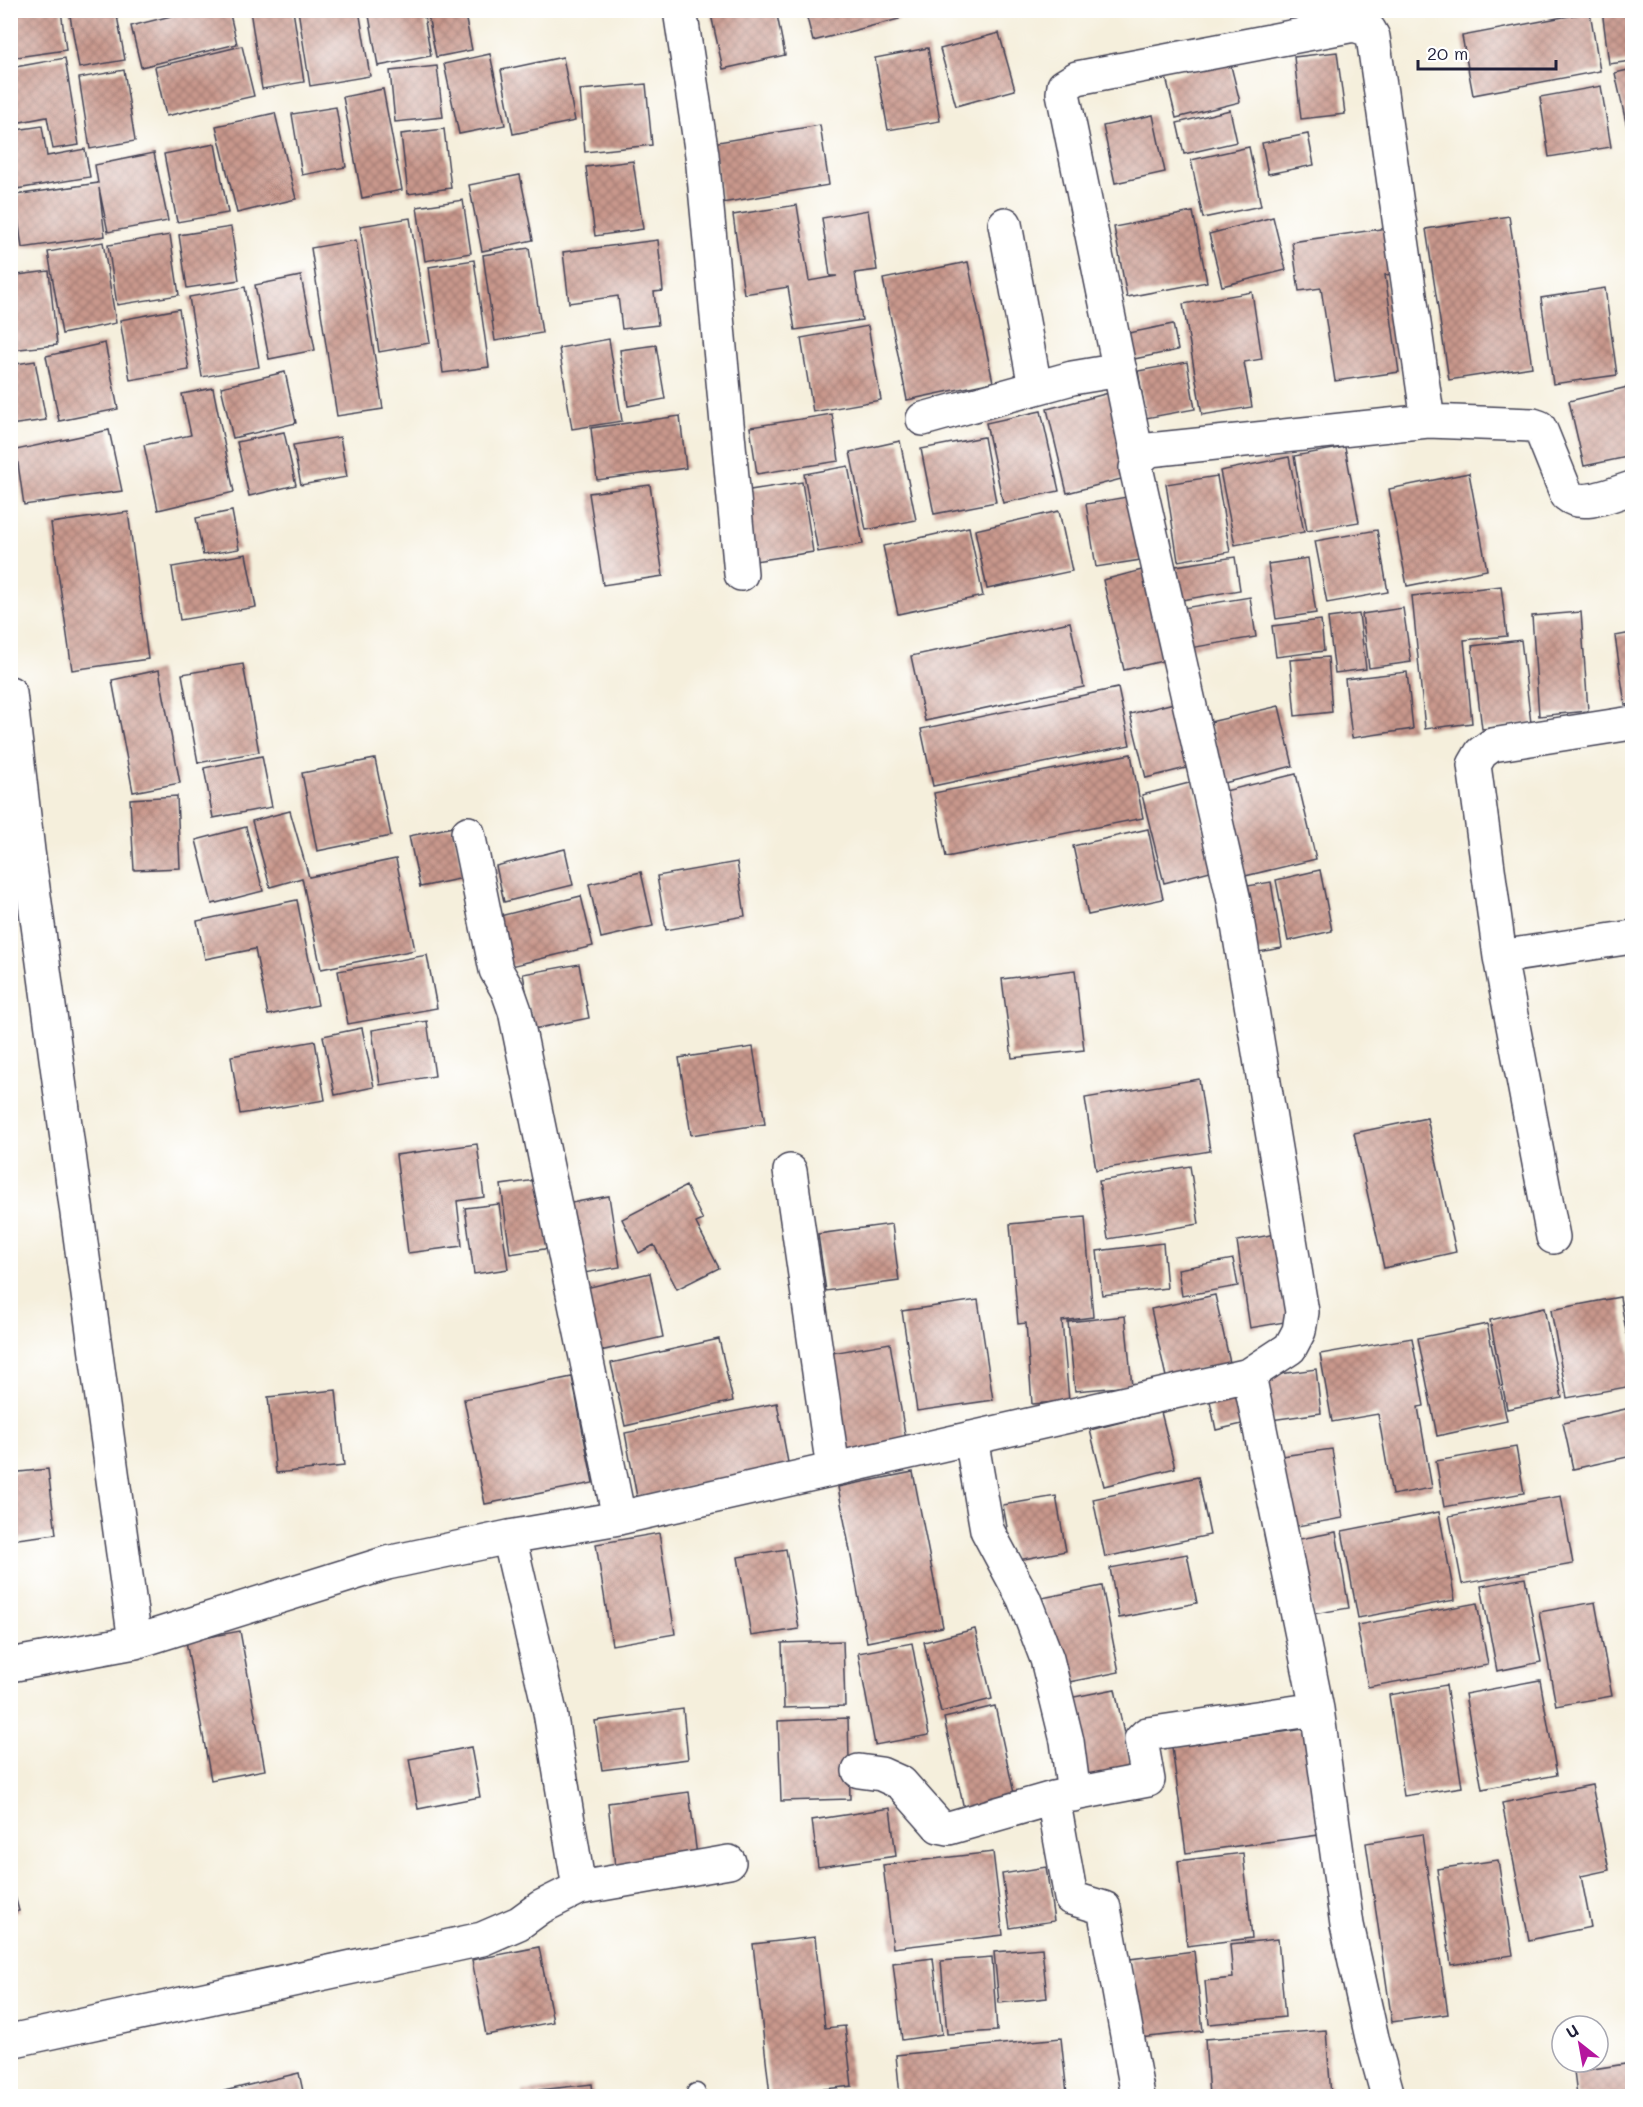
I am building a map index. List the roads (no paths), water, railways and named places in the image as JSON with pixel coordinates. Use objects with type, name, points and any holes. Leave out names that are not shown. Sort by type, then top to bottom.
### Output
[{"type":"street","points":[[680,10],[702,155],[741,574]]},
{"type":"street","points":[[10,1665],[135,1642],[387,1563],[509,1537],[619,1518],[1249,1374],[1290,1348],[1299,1331],[1302,1312],[1234,901],[1136,468],[1138,460],[1063,93],[1064,86],[1077,78],[1360,26],[1369,30],[1373,37],[1428,421]]},
{"type":"street","points":[[1005,224],[1035,387]]},
{"type":"street","points":[[923,419],[1071,378],[1120,370]]},
{"type":"street","points":[[1138,460],[1149,450],[1428,421],[1533,425],[1539,427],[1567,495],[1572,500],[1582,502],[1632,488]]},
{"type":"street","points":[[10,693],[19,852],[135,1642]]},
{"type":"street","points":[[1553,1237],[1500,957],[1474,765],[1485,749],[1492,745],[1632,723]]},
{"type":"street","points":[[468,833],[496,970],[508,991],[515,1011],[619,1518]]},
{"type":"street","points":[[1500,957],[1632,937]]},
{"type":"street","points":[[790,1171],[833,1469]]},
{"type":"street","points":[[1249,1374],[1317,1709],[1347,1925],[1372,2038],[1388,2097]]},
{"type":"street","points":[[970,1438],[987,1530],[1024,1599],[1047,1659],[1067,1741],[1063,1796],[1071,1898],[1104,1908],[1137,2097]]},
{"type":"street","points":[[509,1537],[550,1712],[579,1888]]},
{"type":"street","points":[[859,1771],[881,1774],[901,1783],[939,1826],[949,1828],[1063,1796],[1148,1780],[1141,1740],[1148,1734],[1317,1709]]},
{"type":"street","points":[[10,2041],[482,1939],[519,1923],[541,1907],[579,1888],[729,1862]]}]
